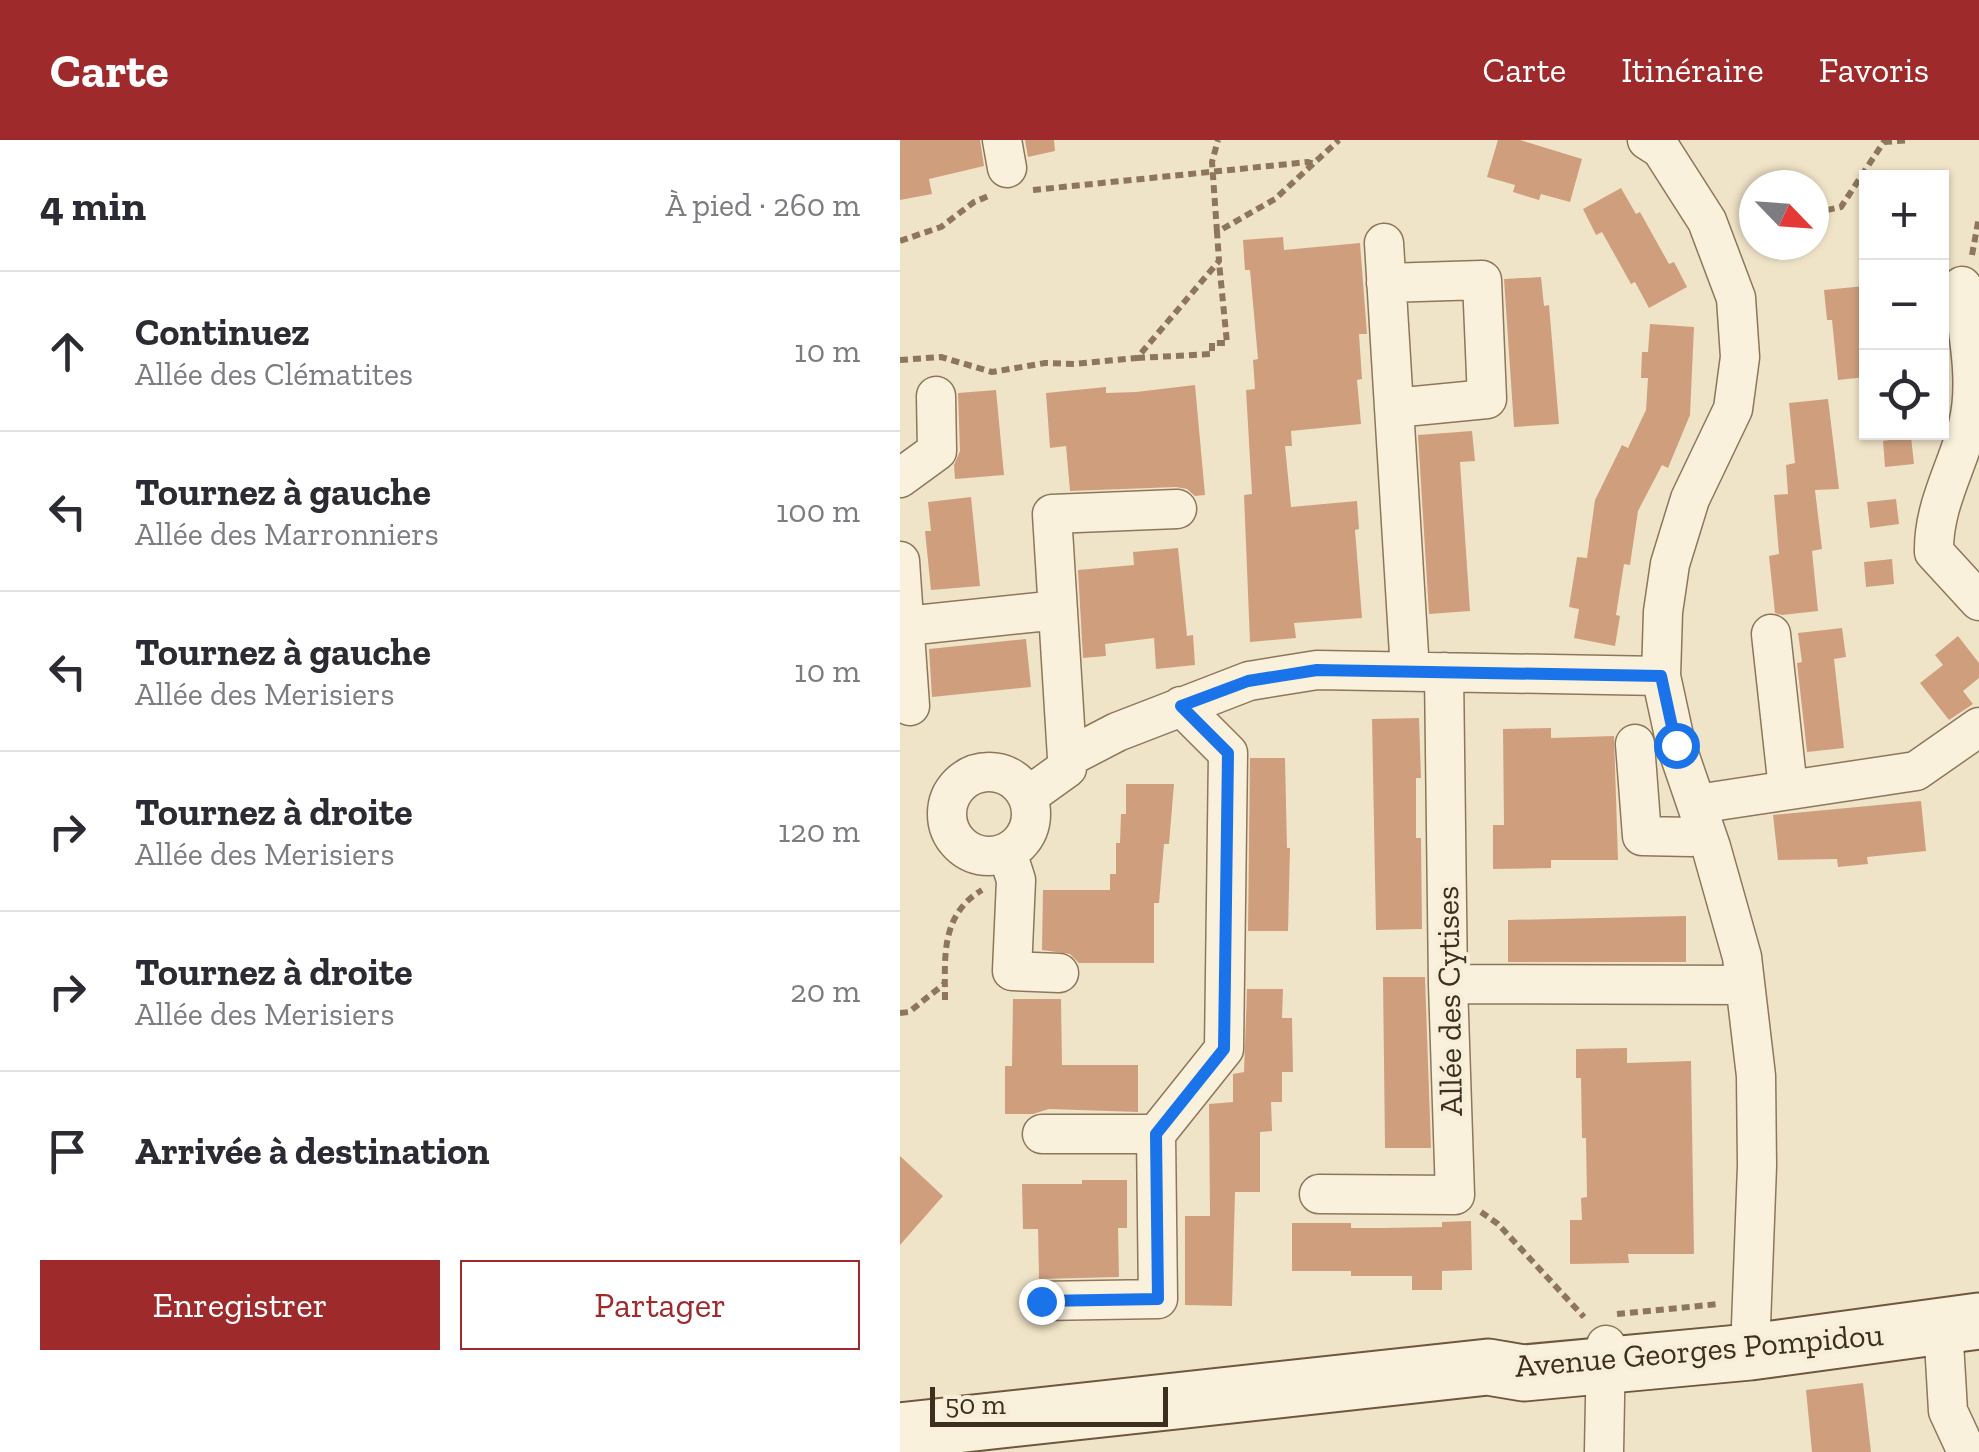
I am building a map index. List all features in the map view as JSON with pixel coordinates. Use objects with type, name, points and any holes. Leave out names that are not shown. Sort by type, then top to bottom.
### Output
[{"type":"street","points":[[1647,140],[1661,149],[1707,221],[1736,298],[1740,356],[1733,409],[1690,499],[1670,564],[1663,612],[1661,676],[1676,745],[1742,957],[1746,985],[1756,1094],[1757,1166],[1749,1339]]},
{"type":"street","name":"Allée des Cytises","points":[[1384,243],[1394,408],[1427,672],[1448,984],[1455,1195]]},
{"type":"street","points":[[1386,283],[1482,280],[1487,398],[1394,408]]},
{"type":"street","points":[[1962,286],[1972,370],[1969,422],[1934,526],[1934,552],[1979,601]]},
{"type":"street","points":[[900,478],[937,451],[936,396]]},
{"type":"street","points":[[1028,796],[1066,768],[1067,758],[1052,514],[1177,508]]},
{"type":"street","points":[[900,561],[910,706]]},
{"type":"street","points":[[906,626],[1058,610]]},
{"type":"street","points":[[1771,634],[1788,788]]},
{"type":"street","points":[[1067,758],[1117,732],[1248,681],[1317,670],[1661,676]]},
{"type":"street","points":[[1041,1301],[1158,1299],[1156,1134],[1224,1049],[1228,753],[1181,706]]},
{"type":"street","points":[[1636,744],[1642,836],[1691,837],[1701,817],[1788,788],[1916,772],[1979,727]]},
{"type":"street","points":[[1012,866],[962,846],[952,835],[947,816],[949,802],[963,781],[990,772],[1006,775],[1028,796],[1028,831],[1012,866],[1012,971],[1059,972]]},
{"type":"street","points":[[1448,984],[1746,985]]},
{"type":"street","points":[[1042,1134],[1156,1134]]},
{"type":"street","points":[[1319,1194],[1455,1195]]},
{"type":"street","points":[[1944,1325],[1948,1411],[1967,1452]]},
{"type":"street","name":"Avenue Georges Pompidou","points":[[900,1431],[1488,1367],[1524,1373],[1599,1341],[1749,1339],[1944,1325]]},
{"type":"street","points":[[1599,1341],[1604,1452]]},
{"type":"path","points":[[900,360],[941,358],[992,372],[1045,362],[1074,364],[1212,354],[1212,343],[1227,343],[1212,173],[1218,140]]},
{"type":"path","points":[[1217,232],[1275,199],[1339,140]]},
{"type":"path","points":[[1829,210],[1841,207],[1885,141],[1910,140]]},
{"type":"path","points":[[900,240],[941,228],[1008,173],[1212,173],[1314,164]]},
{"type":"path","points":[[1137,358],[1219,261]]},
{"type":"path","points":[[945,1000],[947,934],[958,909],[1012,866]]},
{"type":"path","points":[[900,1013],[909,1012],[944,984]]},
{"type":"path","points":[[1455,1195],[1498,1224],[1599,1341]]},
{"type":"building","points":[[900,140],[980,140],[984,166],[929,179],[932,194],[900,200]]},
{"type":"building","points":[[1025,140],[1054,140],[1055,151],[1028,157]]},
{"type":"building","points":[[1498,140],[1520,140],[1582,159],[1570,202],[1541,194],[1539,200],[1513,192],[1515,185],[1487,177]]},
{"type":"building","points":[[1621,188],[1636,214],[1640,212],[1669,264],[1674,262],[1687,287],[1649,308],[1602,232],[1596,235],[1583,209]]},
{"type":"building","points":[[1283,237],[1284,250],[1360,243],[1367,334],[1359,334],[1362,379],[1357,380],[1361,424],[1291,431],[1292,446],[1285,446],[1291,507],[1357,501],[1359,529],[1355,530],[1362,618],[1294,623],[1296,638],[1250,642],[1244,495],[1252,494],[1246,390],[1255,389],[1253,360],[1258,359],[1250,270],[1245,270],[1243,240]]},
{"type":"building","points":[[1541,277],[1544,306],[1549,305],[1559,424],[1514,427],[1504,279]]},
{"type":"building","points":[[1859,287],[1859,378],[1838,380],[1832,320],[1827,320],[1824,290]]},
{"type":"building","points":[[1650,324],[1694,327],[1690,415],[1668,468],[1662,465],[1638,511],[1630,565],[1624,564],[1615,646],[1574,638],[1579,609],[1569,607],[1577,557],[1587,558],[1595,500],[1622,445],[1628,448],[1646,410],[1648,378],[1641,378],[1642,352],[1648,352]]},
{"type":"building","points":[[1195,385],[1205,495],[1195,496],[1176,487],[1070,491],[1066,446],[1050,448],[1046,393],[1106,387],[1106,393],[1136,392]]},
{"type":"building","points":[[996,390],[1004,475],[955,479],[954,465],[960,451],[958,393]]},
{"type":"building","points":[[1828,399],[1839,489],[1815,490],[1822,549],[1812,551],[1818,611],[1782,615],[1775,613],[1769,556],[1779,554],[1774,495],[1788,494],[1786,465],[1795,463],[1789,403]]},
{"type":"building","points":[[1472,431],[1475,461],[1460,462],[1470,611],[1429,614],[1418,435]]},
{"type":"building","points":[[1911,440],[1914,464],[1885,467],[1883,441]]},
{"type":"building","points":[[971,497],[980,586],[931,590],[925,531],[931,531],[928,502]]},
{"type":"building","points":[[1896,499],[1899,524],[1870,528],[1867,502]]},
{"type":"building","points":[[1178,548],[1187,636],[1193,635],[1195,665],[1156,669],[1154,638],[1105,644],[1106,656],[1083,658],[1078,570],[1134,565],[1133,552]]},
{"type":"building","points":[[1892,559],[1894,584],[1866,587],[1864,562]]},
{"type":"building","points":[[1842,628],[1846,657],[1834,659],[1844,748],[1807,752],[1797,663],[1802,662],[1798,633]]},
{"type":"building","points":[[1958,636],[1979,663],[1979,678],[1963,691],[1973,704],[1949,720],[1920,683],[1943,665],[1935,655]]},
{"type":"building","points":[[1026,639],[1031,687],[932,697],[929,649]]},
{"type":"building","points":[[1419,718],[1421,778],[1416,778],[1416,838],[1421,838],[1422,929],[1376,930],[1372,719]]},
{"type":"building","points":[[1551,728],[1551,738],[1614,736],[1618,860],[1551,860],[1551,868],[1493,869],[1493,825],[1504,825],[1503,729]]},
{"type":"building","points":[[1250,758],[1285,758],[1290,848],[1288,931],[1248,931]]},
{"type":"building","points":[[1126,784],[1174,784],[1169,844],[1164,844],[1159,903],[1154,903],[1154,963],[1079,963],[1070,954],[1042,950],[1043,890],[1110,890],[1110,874],[1116,874],[1121,814],[1126,814]]},
{"type":"building","points":[[1921,801],[1926,851],[1867,857],[1868,864],[1838,867],[1837,859],[1778,860],[1773,815]]},
{"type":"building","points":[[1686,916],[1686,962],[1508,962],[1508,920]]},
{"type":"building","points":[[1383,977],[1425,977],[1431,1148],[1385,1148]]},
{"type":"building","points":[[1247,989],[1283,989],[1282,1018],[1292,1018],[1293,1072],[1282,1072],[1282,1102],[1271,1102],[1272,1131],[1260,1132],[1260,1192],[1235,1192],[1232,1306],[1185,1305],[1185,1216],[1210,1216],[1209,1104],[1233,1102],[1233,1074],[1244,1072]]},
{"type":"building","points":[[1013,999],[1061,999],[1062,1065],[1138,1065],[1138,1112],[1049,1109],[1033,1114],[1005,1114],[1005,1066],[1012,1066]]},
{"type":"building","points":[[1627,1048],[1627,1063],[1691,1061],[1694,1254],[1628,1254],[1629,1263],[1570,1264],[1570,1220],[1582,1220],[1581,1198],[1587,1197],[1586,1138],[1582,1138],[1581,1078],[1576,1078],[1576,1049]]},
{"type":"building","points":[[900,1156],[943,1196],[900,1245]]},
{"type":"building","points":[[1082,1180],[1127,1180],[1127,1228],[1118,1228],[1119,1277],[1039,1279],[1038,1229],[1023,1229],[1022,1184],[1082,1184]]},
{"type":"building","points":[[1471,1221],[1472,1270],[1442,1271],[1442,1290],[1412,1290],[1412,1276],[1292,1271],[1292,1223],[1351,1223],[1351,1228],[1382,1228],[1442,1227],[1442,1222]]},
{"type":"building","points":[[1863,1383],[1871,1452],[1812,1452],[1806,1390]]},
{"type":"route","points":[[1041,1301],[1158,1299],[1156,1134],[1224,1049],[1228,753],[1181,706],[1248,681],[1317,670],[1661,676],[1676,745]]}]
